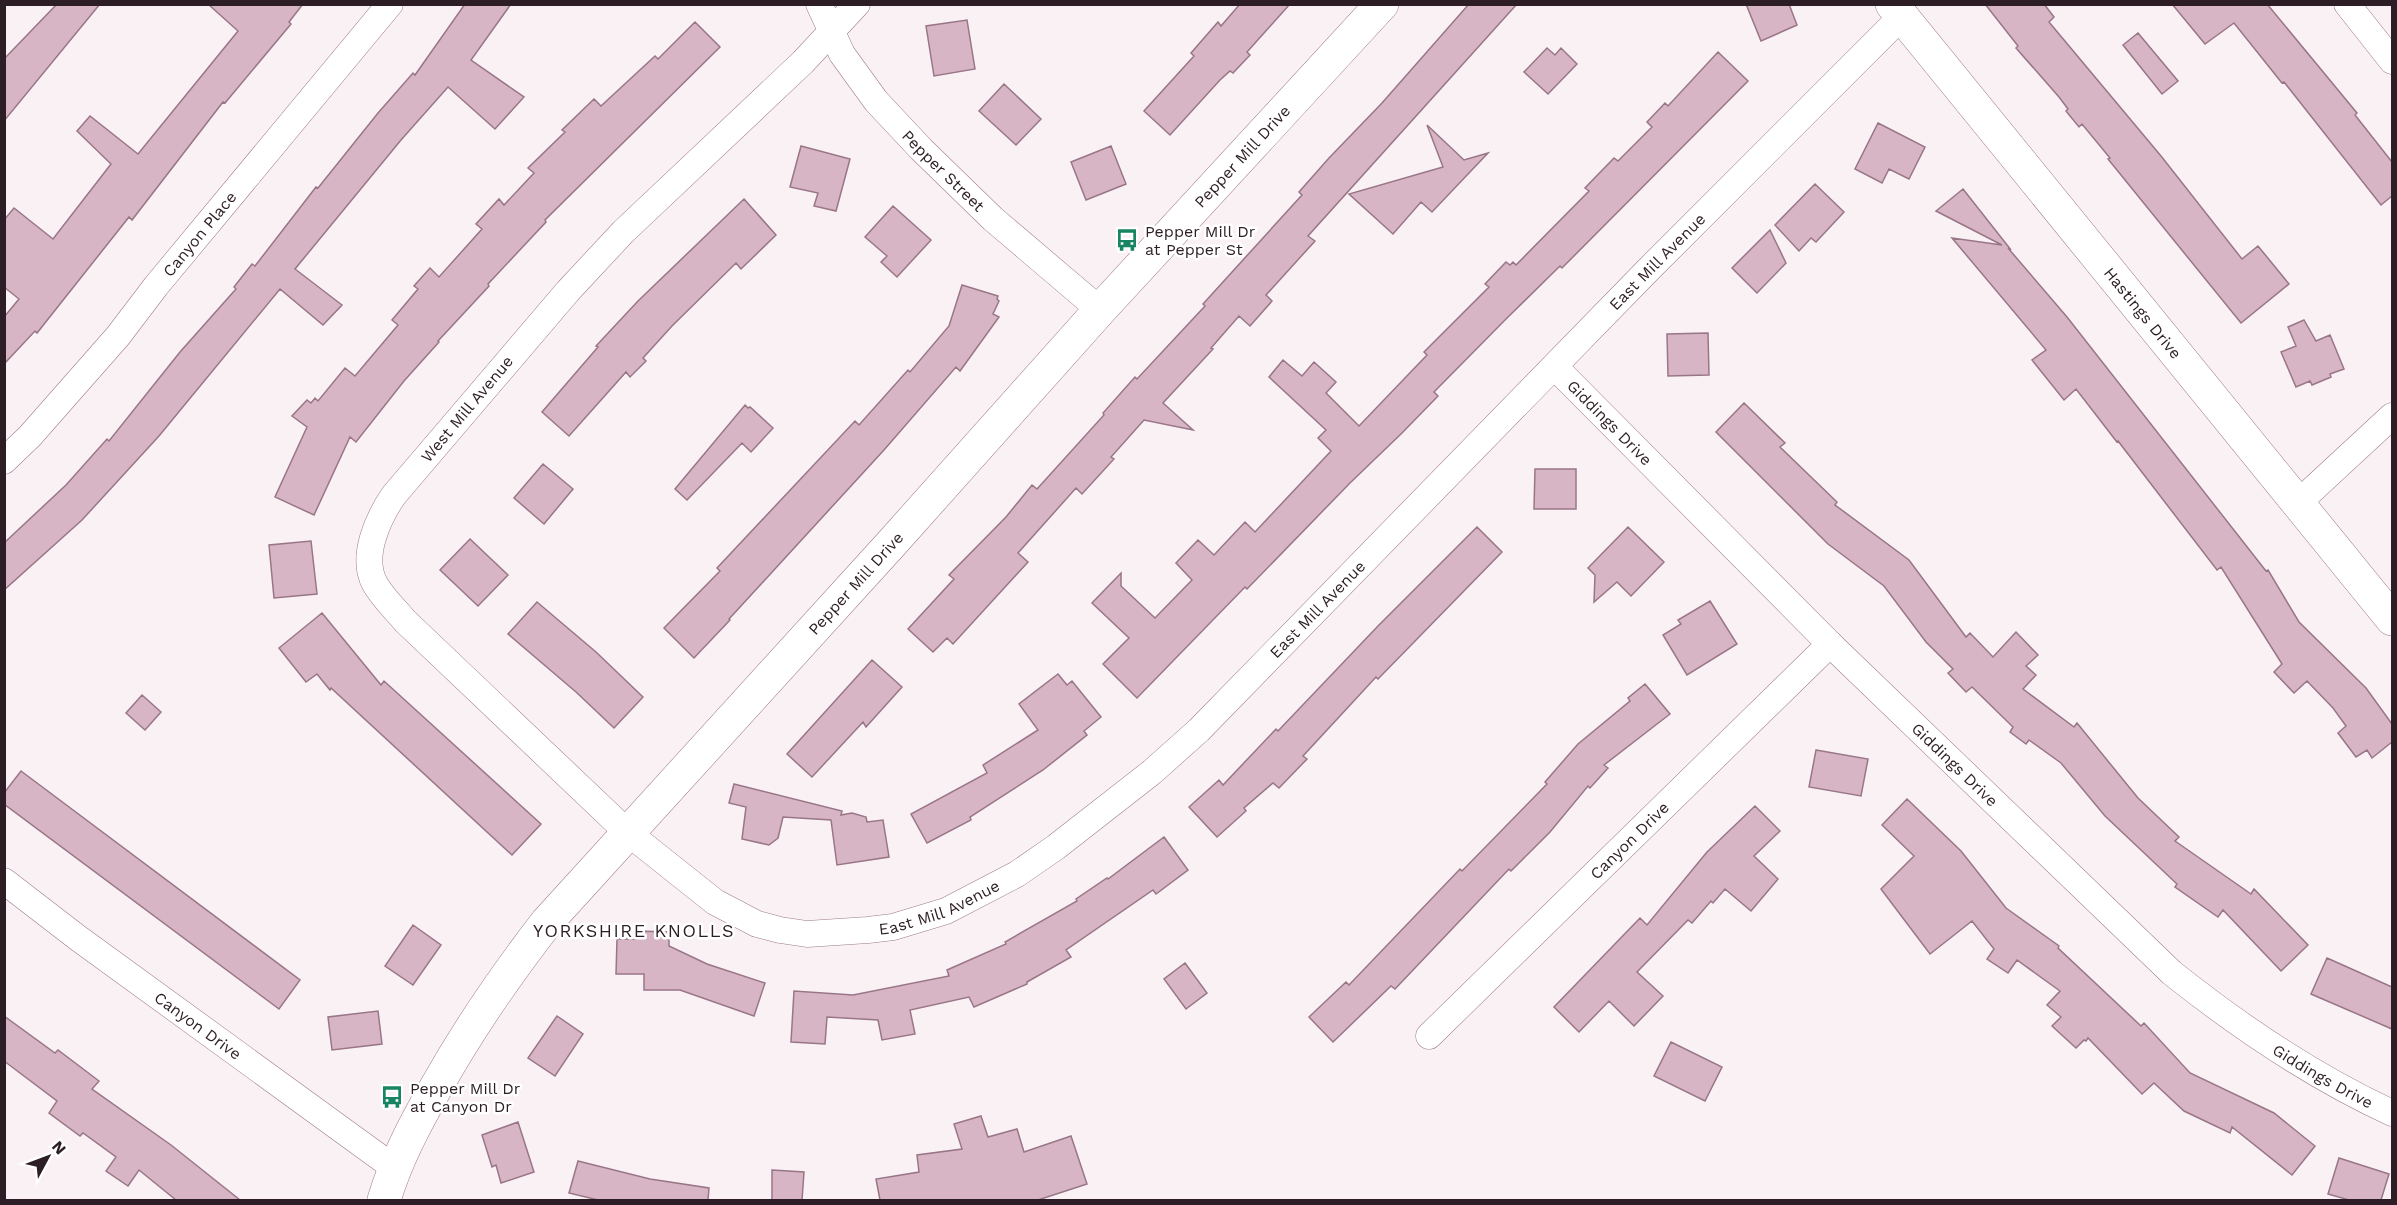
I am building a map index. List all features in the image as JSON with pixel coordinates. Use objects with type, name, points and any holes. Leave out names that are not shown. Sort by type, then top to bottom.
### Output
[{"type":"street","name":"Canyon Place","points":[[4,461],[30,436],[118,336],[156,286],[390,4]]},
{"type":"street","name":"Pepper Street","points":[[819,4],[831,32],[855,74],[921,149],[993,219],[1100,310]]},
{"type":"street","name":"West Mill Avenue","points":[[627,832],[389,603],[372,576],[374,531],[394,495],[567,291],[623,232],[803,62],[857,4]]},
{"type":"street","name":"Pepper Mill Drive","points":[[384,1200],[393,1167],[456,1052],[509,971],[547,922],[891,544],[1100,310],[1382,4]]},
{"type":"street","points":[[2347,4],[2392,61]]},
{"type":"street","name":"East Mill Avenue","points":[[627,832],[715,902],[757,924],[807,934],[893,927],[946,911],[1017,874],[1056,847],[1152,772],[1199,730],[1555,367],[1897,10]]},
{"type":"street","name":"Hastings Drive","points":[[1897,10],[2392,619]]},
{"type":"street","name":"Giddings Drive","points":[[1555,367],[1830,644],[2172,973],[2213,1006],[2305,1069],[2392,1113]]},
{"type":"street","points":[[2298,502],[2392,416]]},
{"type":"street","name":"Canyon Drive","points":[[1429,1036],[1830,644]]},
{"type":"street","name":"Canyon Drive","points":[[4,881],[78,938],[393,1167]]},
{"type":"building","points":[[57,4],[100,4],[4,121],[4,59]]},
{"type":"building","points":[[208,4],[303,4],[289,22],[291,24],[225,103],[223,102],[132,220],[129,217],[37,333],[35,331],[4,364],[4,317],[19,299],[4,287],[4,220],[14,208],[53,239],[111,164],[77,131],[90,116],[138,154],[238,31]]},
{"type":"building","points":[[465,4],[511,4],[471,60],[524,97],[495,129],[448,87],[401,140],[295,269],[342,305],[323,325],[280,289],[159,436],[82,520],[4,590],[4,543],[66,485],[107,439],[109,441],[180,352],[236,289],[234,287],[252,264],[255,266],[316,187],[318,188],[413,73],[415,75]]},
{"type":"building","points":[[1240,4],[1290,4],[1247,52],[1250,55],[1233,73],[1230,71],[1220,80],[1170,135],[1144,111],[1194,56],[1191,53],[1218,22],[1221,26]]},
{"type":"building","points":[[1469,4],[1517,4],[1308,236],[1315,241],[1266,295],[1272,301],[1250,326],[1239,316],[1211,348],[1213,349],[1163,403],[1193,430],[1144,420],[1111,457],[1114,459],[1082,494],[1076,488],[1018,553],[1028,562],[953,644],[947,638],[933,652],[908,629],[954,579],[949,575],[1006,517],[1032,485],[1037,489],[1135,377],[1137,379],[1205,306],[1203,304],[1302,195],[1299,192],[1382,103]]},
{"type":"building","points":[[1746,4],[1789,4],[1797,25],[1761,41]]},
{"type":"building","points":[[1985,4],[2044,4],[2054,17],[2049,22],[2161,156],[2242,259],[2258,246],[2289,284],[2241,323],[2082,124],[2079,127],[2066,111],[2068,109],[2059,97],[2016,48],[2018,46]]},
{"type":"building","points":[[2172,4],[2267,4],[2357,113],[2355,115],[2392,162],[2392,196],[2381,205],[2284,82],[2282,83],[2234,23],[2205,44]]},
{"type":"building","points":[[967,20],[975,69],[934,76],[926,26]]},
{"type":"building","points":[[695,22],[720,47],[545,220],[546,222],[438,341],[356,442],[350,437],[314,515],[275,497],[307,427],[292,416],[307,400],[311,403],[315,398],[318,401],[345,368],[355,376],[398,325],[392,320],[418,289],[414,286],[430,268],[439,277],[482,229],[476,224],[499,199],[504,205],[534,173],[528,168],[565,132],[562,130],[594,99],[601,106],[655,56],[658,59]]},
{"type":"building","points":[[2138,33],[2178,81],[2162,94],[2123,45]]},
{"type":"building","points":[[1547,48],[1555,55],[1561,48],[1577,64],[1548,94],[1524,72]]},
{"type":"building","points":[[1718,52],[1748,81],[1562,268],[1560,266],[1506,319],[1434,392],[1438,396],[1402,433],[1247,589],[1245,587],[1137,698],[1103,664],[1129,638],[1092,603],[1121,573],[1121,586],[1155,618],[1192,580],[1176,563],[1198,540],[1214,555],[1245,522],[1255,532],[1331,451],[1318,438],[1326,430],[1269,377],[1283,360],[1302,376],[1314,362],[1336,382],[1326,393],[1359,426],[1427,355],[1424,352],[1489,287],[1485,284],[1506,262],[1510,265],[1513,262],[1516,265],[1589,191],[1585,188],[1614,158],[1618,161],[1652,127],[1647,122],[1665,103],[1668,106]]},
{"type":"building","points":[[1004,84],[1041,119],[1016,145],[979,111]]},
{"type":"building","points":[[1878,123],[1925,147],[1909,179],[1889,169],[1882,183],[1855,169]]},
{"type":"building","points":[[1427,125],[1464,160],[1488,153],[1432,212],[1421,202],[1393,234],[1349,194],[1443,167]]},
{"type":"building","points":[[801,146],[850,159],[836,211],[814,206],[818,193],[790,187]]},
{"type":"building","points":[[1111,146],[1126,184],[1086,200],[1071,162]]},
{"type":"building","points":[[1815,184],[1844,212],[1816,242],[1811,238],[1799,251],[1775,225]]},
{"type":"building","points":[[1963,189],[2011,250],[2008,248],[2067,317],[2266,571],[2268,570],[2299,622],[2366,688],[2392,724],[2392,742],[2372,758],[2367,750],[2356,757],[2338,733],[2346,726],[2333,708],[2307,681],[2294,693],[2274,672],[2282,664],[2221,567],[2217,570],[2076,389],[2064,400],[2032,360],[2046,350],[1952,238],[2002,245],[1936,211]]},
{"type":"building","points":[[744,199],[776,235],[741,269],[736,263],[672,326],[643,358],[646,361],[630,377],[626,372],[569,436],[542,412],[598,347],[596,346],[638,301]]},
{"type":"building","points":[[893,206],[931,240],[897,277],[881,262],[887,256],[865,237]]},
{"type":"building","points":[[1770,230],[1786,263],[1757,293],[1732,268]]},
{"type":"building","points":[[962,285],[998,296],[999,301],[993,314],[999,317],[960,371],[956,367],[884,450],[694,658],[664,628],[720,571],[717,568],[855,421],[859,425],[908,370],[910,372],[949,326]]},
{"type":"building","points":[[2304,320],[2316,341],[2330,335],[2344,369],[2312,385],[2310,381],[2296,387],[2281,352],[2296,346],[2288,327]]},
{"type":"building","points":[[1708,333],[1709,375],[1668,376],[1667,334]]},
{"type":"building","points":[[1744,403],[1785,443],[1780,447],[1837,502],[1835,505],[1909,560],[1966,637],[1970,633],[1993,657],[2016,632],[2038,655],[2026,666],[2036,675],[2023,689],[2074,727],[2077,723],[2138,798],[2179,837],[2175,841],[2251,894],[2254,889],[2308,945],[2281,971],[2223,910],[2218,917],[2175,887],[2177,884],[2105,816],[2061,763],[2029,740],[2026,744],[2010,732],[2013,727],[1972,687],[1966,692],[1948,673],[1953,669],[1926,642],[1884,586],[1828,544],[1716,432]]},
{"type":"building","points":[[745,405],[773,428],[751,452],[742,443],[687,500],[675,489]]},
{"type":"building","points":[[543,464],[573,489],[544,524],[514,498]]},
{"type":"building","points":[[1535,469],[1576,469],[1576,509],[1534,509]]},
{"type":"building","points":[[1477,527],[1502,552],[1378,679],[1376,677],[1303,756],[1307,759],[1279,788],[1273,783],[1244,808],[1246,811],[1217,837],[1189,807],[1219,780],[1223,785]]},
{"type":"building","points":[[1628,527],[1664,562],[1631,596],[1617,582],[1594,602],[1595,575],[1588,568]]},
{"type":"building","points":[[470,539],[508,575],[478,606],[440,570]]},
{"type":"building","points":[[311,541],[317,594],[274,598],[269,545]]},
{"type":"building","points":[[1710,601],[1737,644],[1687,675],[1663,635],[1681,624],[1678,620]]},
{"type":"building","points":[[537,602],[596,652],[643,697],[614,728],[508,634]]},
{"type":"building","points":[[322,613],[381,685],[384,681],[541,824],[512,855],[331,688],[330,690],[317,674],[306,682],[279,648]]},
{"type":"building","points":[[872,660],[902,687],[866,727],[863,722],[812,777],[787,754]]},
{"type":"building","points":[[1058,674],[1067,685],[1072,681],[1101,717],[1084,731],[1087,735],[1043,770],[970,817],[971,820],[927,843],[911,814],[987,773],[983,765],[1038,730],[1019,704]]},
{"type":"building","points":[[1645,684],[1670,714],[1604,765],[1608,768],[1590,788],[1588,786],[1550,832],[1511,871],[1509,869],[1395,989],[1391,986],[1333,1042],[1309,1017],[1346,982],[1349,985],[1460,869],[1462,871],[1547,784],[1545,782],[1578,744],[1630,701],[1628,698]]},
{"type":"building","points":[[142,695],[161,712],[145,730],[126,713]]},
{"type":"building","points":[[1816,750],[1868,759],[1861,796],[1809,787]]},
{"type":"building","points":[[21,771],[300,980],[279,1009],[4,804],[4,793]]},
{"type":"building","points":[[734,784],[842,811],[841,815],[852,813],[866,817],[867,822],[883,820],[889,857],[837,865],[831,820],[783,817],[778,838],[769,845],[742,839],[746,807],[729,803]]},
{"type":"building","points":[[1907,799],[1961,851],[2006,908],[2059,946],[2058,948],[2141,1026],[2144,1023],[2190,1073],[2274,1113],[2315,1146],[2292,1175],[2232,1127],[2230,1133],[2184,1111],[2154,1083],[2142,1094],[2088,1038],[2076,1048],[2052,1026],[2061,1017],[2047,1005],[2060,991],[2017,960],[2008,973],[1987,959],[1994,949],[1972,921],[1930,954],[1881,889],[1914,856],[1882,825]]},
{"type":"building","points":[[1755,806],[1780,831],[1754,856],[1778,879],[1751,911],[1725,889],[1692,923],[1688,920],[1637,972],[1663,996],[1634,1026],[1609,1001],[1579,1032],[1554,1007],[1640,918],[1647,925],[1707,852]]},
{"type":"building","points":[[1164,837],[1188,870],[1156,894],[1153,890],[1066,950],[1071,957],[1027,984],[974,1007],[969,997],[910,1010],[915,1034],[882,1040],[878,1020],[827,1017],[825,1044],[791,1042],[794,991],[853,995],[949,976],[947,970],[1006,944],[1005,942],[1077,901],[1076,899],[1108,879]]},
{"type":"building","points":[[413,925],[441,945],[413,985],[385,966]]},
{"type":"building","points":[[636,931],[669,932],[669,946],[707,964],[765,983],[754,1016],[680,990],[644,990],[644,974],[616,974],[617,939],[636,939]]},
{"type":"building","points":[[2327,958],[2392,987],[2392,1029],[2311,994]]},
{"type":"building","points":[[1185,963],[1207,993],[1186,1009],[1164,979]]},
{"type":"building","points":[[378,1011],[382,1044],[332,1050],[328,1017]]},
{"type":"building","points":[[4,1016],[55,1053],[58,1050],[99,1081],[92,1089],[171,1145],[240,1200],[176,1200],[139,1170],[128,1186],[106,1171],[116,1157],[83,1133],[80,1136],[49,1113],[57,1101],[4,1061]]},
{"type":"building","points":[[557,1016],[583,1034],[555,1076],[528,1058]]},
{"type":"building","points":[[1671,1042],[1722,1067],[1705,1101],[1654,1076]]},
{"type":"building","points":[[981,1116],[988,1137],[1017,1129],[1024,1152],[1071,1136],[1087,1184],[1038,1200],[880,1200],[876,1179],[919,1172],[917,1155],[962,1149],[954,1124]]},
{"type":"building","points":[[518,1122],[534,1172],[501,1183],[496,1165],[492,1167],[482,1135]]},
{"type":"building","points":[[2339,1158],[2389,1174],[2381,1200],[2349,1200],[2328,1194]]},
{"type":"building","points":[[578,1161],[650,1179],[709,1188],[708,1200],[598,1200],[569,1193]]},
{"type":"building","points":[[772,1170],[804,1172],[802,1200],[772,1200]]},
{"type":"place","name":"Pepper Mill Dr at Pepper St","points":[[1127,240]]},
{"type":"place","name":"Pepper Mill Dr at Canyon Dr","points":[[392,1097]]},
{"type":"district","name":"YORKSHIRE KNOLLS","points":[[634,930]]}]
